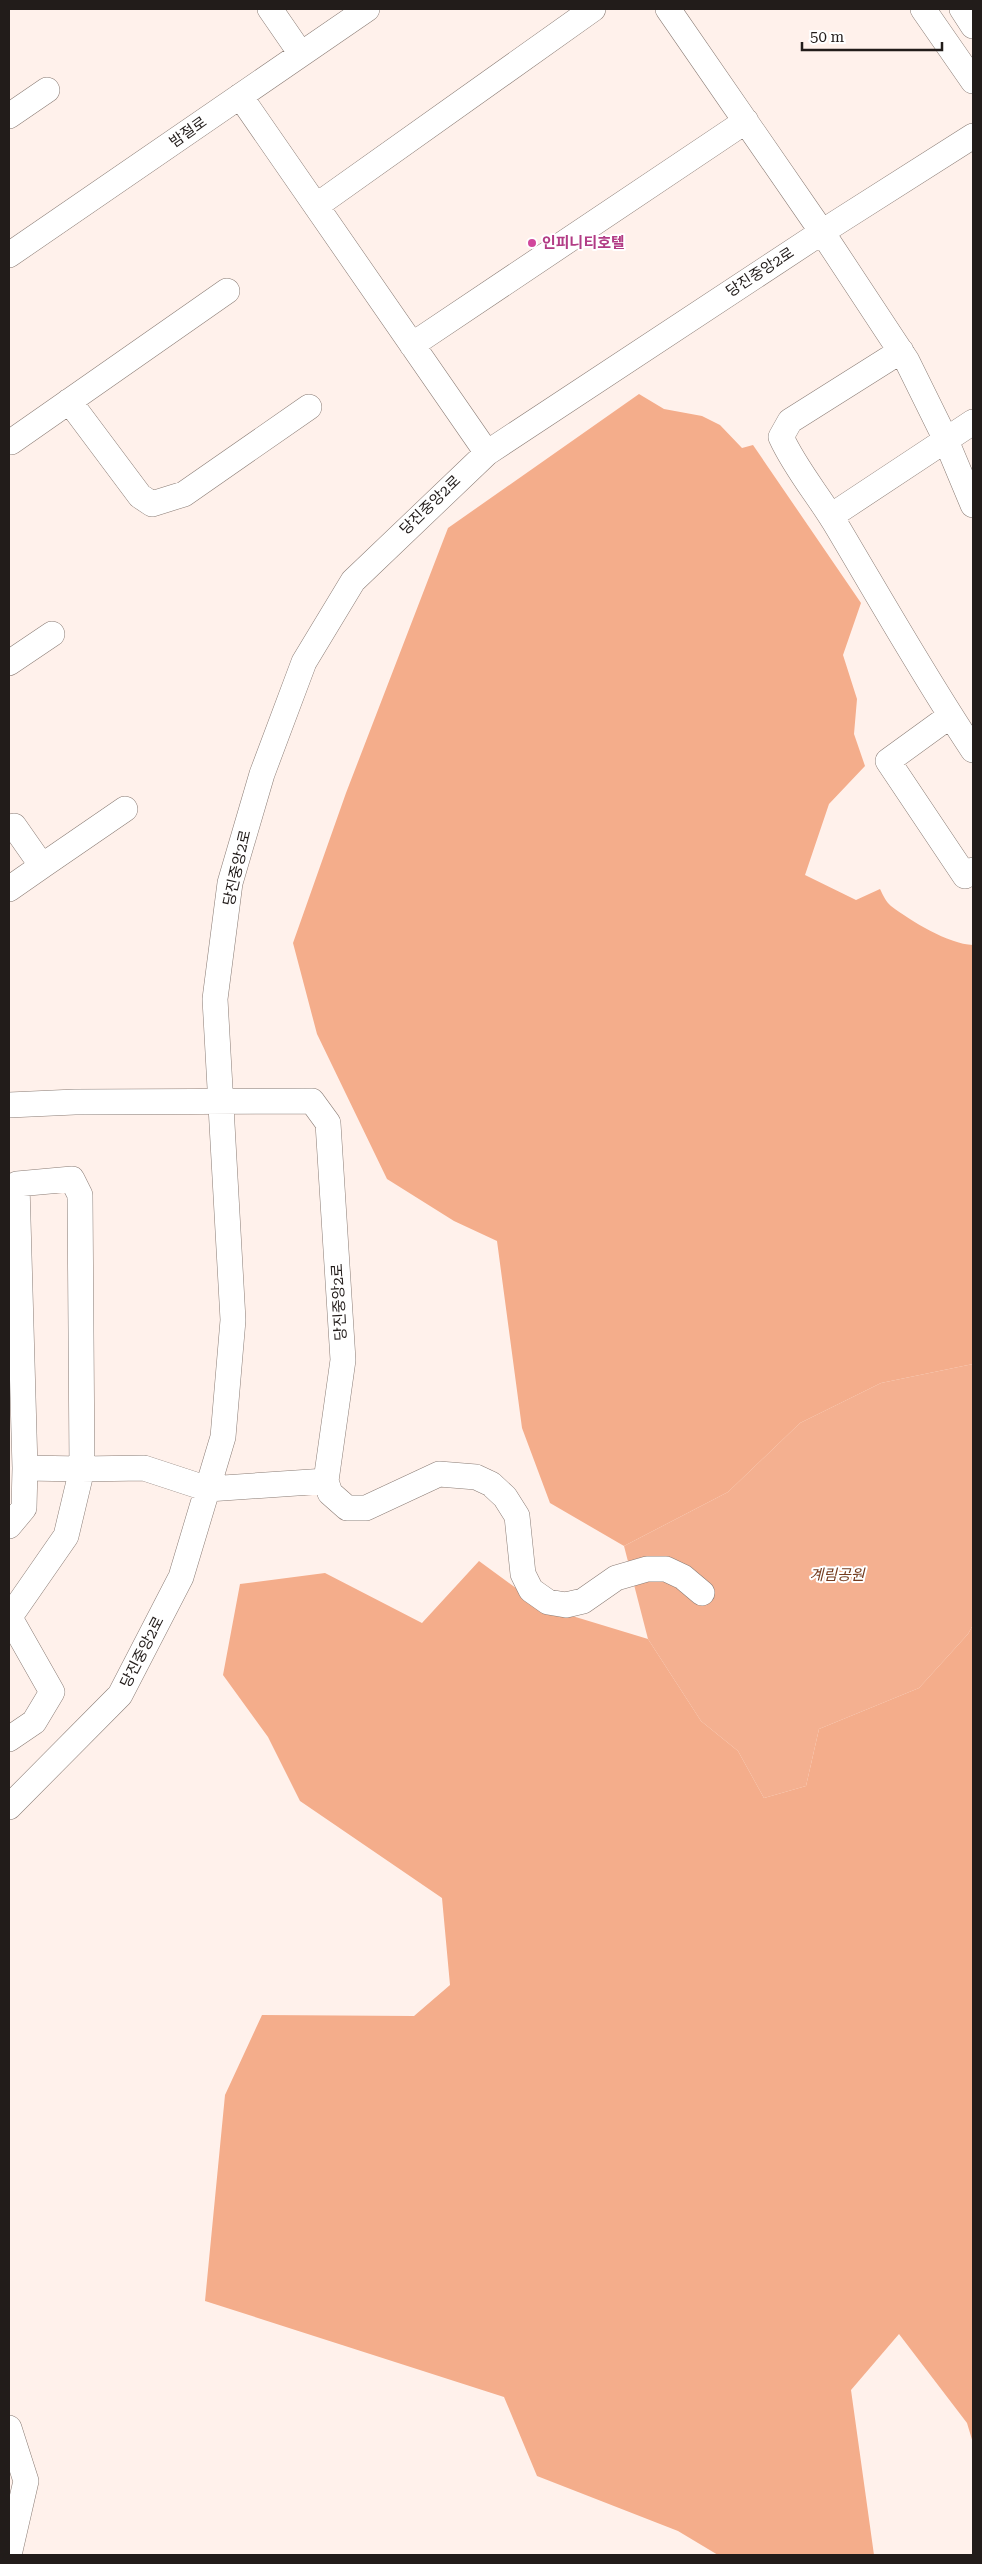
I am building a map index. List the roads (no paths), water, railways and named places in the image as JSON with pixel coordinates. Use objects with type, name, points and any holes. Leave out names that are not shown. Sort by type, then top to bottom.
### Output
[{"type":"street","points":[[270,9],[301,54]]},
{"type":"street","name":"밤절로","points":[[9,255],[366,9]]},
{"type":"street","points":[[316,206],[593,9]]},
{"type":"street","points":[[668,9],[901,350],[945,438],[973,505]]},
{"type":"street","points":[[924,9],[973,82]]},
{"type":"street","points":[[962,9],[973,26]]},
{"type":"street","points":[[9,116],[47,90]]},
{"type":"street","points":[[240,96],[487,453]]},
{"type":"street","points":[[412,345],[746,121]]},
{"type":"street","name":"당진중앙2로","points":[[9,1807],[120,1695],[181,1577],[222,1437],[233,1320],[215,999],[230,883],[262,774],[304,662],[353,581],[421,513],[487,453],[822,232],[973,136]]},
{"type":"street","points":[[10,441],[227,291]]},
{"type":"street","points":[[901,350],[790,421],[781,438],[792,462],[831,516],[950,716],[973,750]]},
{"type":"street","points":[[70,401],[140,496],[152,504],[184,494],[310,407]]},
{"type":"street","points":[[831,516],[945,438],[973,422]]},
{"type":"street","points":[[9,663],[52,634]]},
{"type":"street","points":[[950,716],[888,761],[965,876],[973,870]]},
{"type":"street","points":[[9,889],[125,809]]},
{"type":"street","points":[[10,825],[42,866]]},
{"type":"street","name":"당진중앙2로","points":[[220,1103],[312,1101],[328,1124],[342,1360],[326,1481]]},
{"type":"street","points":[[9,1105],[76,1102],[220,1103]]},
{"type":"street","points":[[9,1526],[24,1508],[25,1468],[17,1184],[72,1179],[80,1195],[82,1469],[66,1536],[9,1618],[52,1692],[34,1722],[9,1739]]},
{"type":"street","points":[[25,1468],[144,1468],[208,1489],[326,1481],[330,1493],[347,1508],[366,1508],[439,1474],[476,1477],[491,1484],[505,1497],[517,1516],[523,1574],[531,1590],[548,1602],[566,1605],[583,1601],[616,1578],[647,1569],[666,1569],[683,1577],[702,1593]]},
{"type":"street","points":[[9,2428],[26,2481],[9,2547]]},
{"type":"place","name":"인피니티호텔","points":[[532,243]]},
{"type":"park label","name":"계림공원","points":[[837,1575]]}]
